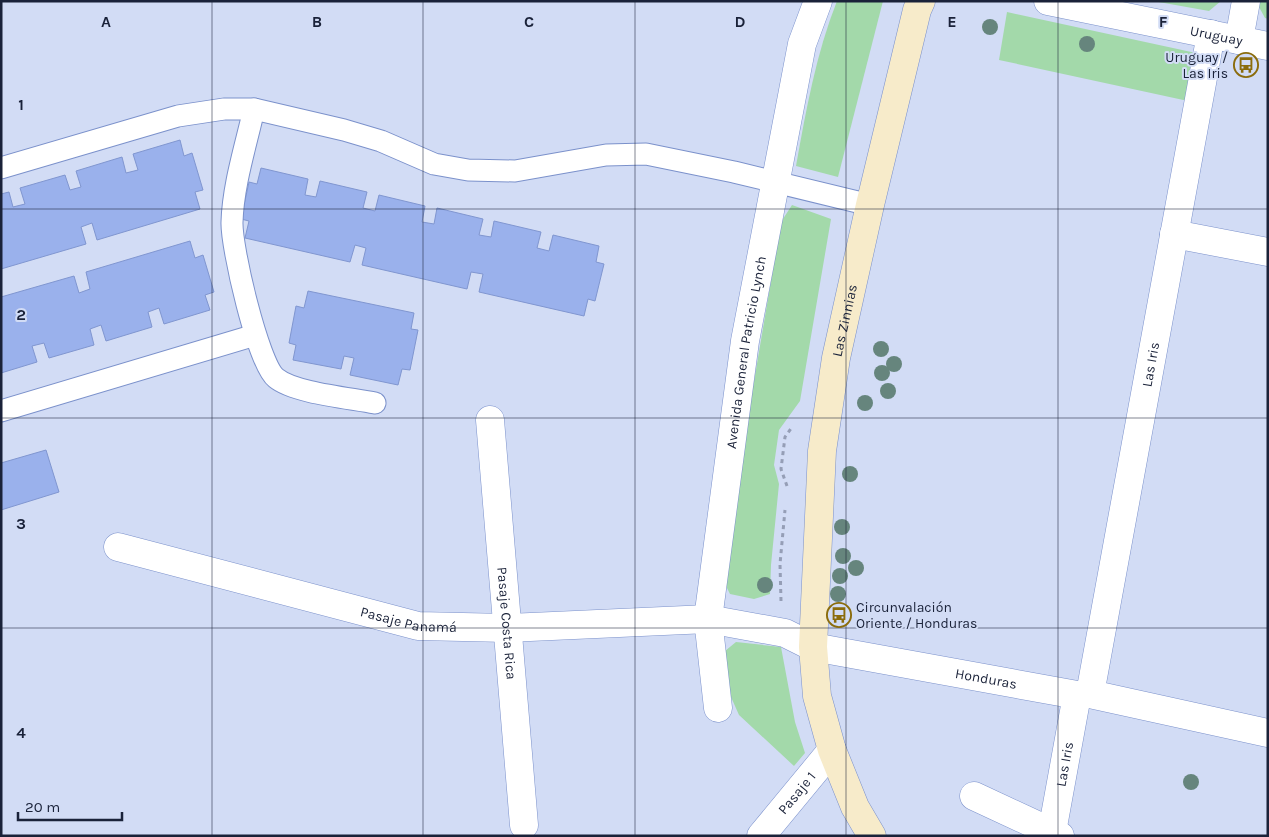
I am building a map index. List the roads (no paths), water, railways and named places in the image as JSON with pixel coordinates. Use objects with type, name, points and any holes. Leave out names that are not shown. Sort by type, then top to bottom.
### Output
[{"type":"street","name":"Avenida General Patricio Lynch","points":[[718,708],[708,619],[745,341],[802,44],[818,1]]},
{"type":"street","name":"Las Zinnias","points":[[872,836],[855,807],[832,750],[817,696],[813,647],[822,451],[836,358],[870,205],[917,10],[921,1]]},
{"type":"street","name":"Uruguay","points":[[1048,1],[1268,46]]},
{"type":"street","points":[[1239,40],[1246,1]]},
{"type":"street","name":"Las Iris","points":[[1056,834],[1174,234],[1210,34]]},
{"type":"street","points":[[1174,234],[1268,252]]},
{"type":"street","name":"Pasaje Costa Rica","points":[[490,420],[524,825]]},
{"type":"street","name":"Pasaje Panamá","points":[[118,548],[418,626],[507,628],[708,619]]},
{"type":"street","name":"Honduras","points":[[708,619],[785,633],[813,647],[1083,695],[1268,733]]},
{"type":"street","name":"Pasaje 1","points":[[761,836],[832,750]]},
{"type":"street","points":[[974,796],[1056,834]]},
{"type":"lane","points":[[1,168],[178,116],[224,109],[254,109],[344,130],[381,141],[434,164],[468,170],[515,171],[606,155],[646,154],[777,182],[870,205]]},
{"type":"lane","points":[[254,109],[234,198],[232,223],[235,248],[255,335],[265,362],[274,377],[291,387],[375,402]]},
{"type":"lane","points":[[1,411],[255,335]]},
{"type":"place","name":"Uruguay / Las Iris","points":[[1246,65]]},
{"type":"place","name":"Circunvalación Oriente / Honduras","points":[[839,615]]}]
